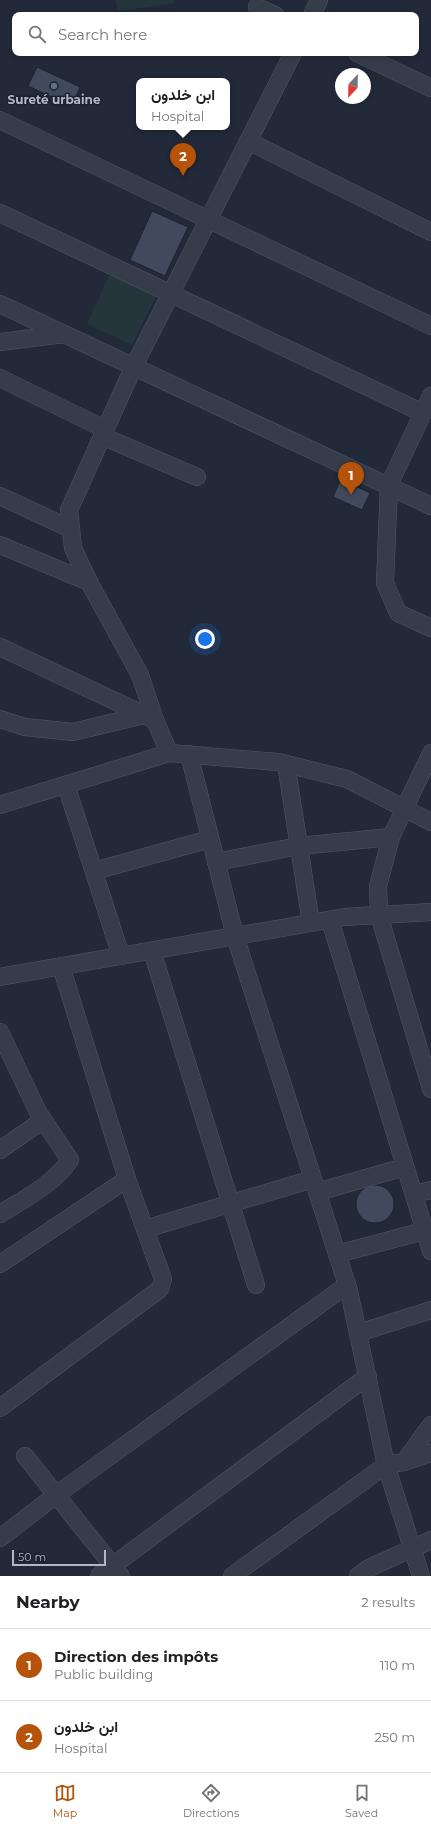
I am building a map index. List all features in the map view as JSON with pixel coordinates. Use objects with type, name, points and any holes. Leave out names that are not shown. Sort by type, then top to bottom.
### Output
[{"type":"street","points":[[313,12],[319,0]]},
{"type":"street","points":[[257,7],[268,12]]},
{"type":"street","points":[[169,753],[149,717],[140,675],[72,548],[69,510],[134,366],[291,56]]},
{"type":"street","points":[[363,56],[431,88]]},
{"type":"street","points":[[0,120],[431,326]]},
{"type":"street","points":[[248,141],[431,232]]},
{"type":"street","points":[[0,213],[171,294],[428,405],[389,486],[385,583],[398,613],[431,628]]},
{"type":"street","points":[[0,304],[431,506]]},
{"type":"street","points":[[0,342],[64,334]]},
{"type":"street","points":[[0,378],[103,432],[197,478]]},
{"type":"street","points":[[0,496],[71,529]]},
{"type":"street","points":[[0,545],[89,582]]},
{"type":"street","points":[[0,647],[149,717]]},
{"type":"street","points":[[0,719],[24,727],[73,732],[149,717]]},
{"type":"street","points":[[0,805],[169,753],[270,761],[347,778],[431,822]]},
{"type":"street","points":[[431,753],[391,837],[378,886],[379,915],[428,1071],[431,1089]]},
{"type":"street","points":[[189,754],[235,936],[346,1285],[368,1376],[386,1465],[421,1576]]},
{"type":"street","points":[[286,764],[311,923]]},
{"type":"street","points":[[66,785],[121,956]]},
{"type":"street","points":[[216,862],[299,846],[391,837]]},
{"type":"street","points":[[94,871],[210,838]]},
{"type":"street","points":[[0,977],[330,920],[431,912]]},
{"type":"street","points":[[330,920],[431,1251]]},
{"type":"street","points":[[152,951],[256,1285]]},
{"type":"street","points":[[3,1400],[160,1289],[163,1278],[127,1179],[61,966]]},
{"type":"street","points":[[0,1032],[43,1120],[70,1160],[64,1169],[49,1182],[0,1214]]},
{"type":"street","points":[[0,1150],[43,1120]]},
{"type":"street","points":[[145,1229],[230,1202],[405,1167]]},
{"type":"street","points":[[0,1264],[127,1179]]},
{"type":"street","points":[[414,1194],[431,1190]]},
{"type":"street","points":[[336,1254],[424,1231]]},
{"type":"street","points":[[0,1538],[56,1495],[346,1285]]},
{"type":"street","points":[[358,1333],[431,1310]]},
{"type":"street","points":[[99,1576],[117,1571],[368,1376]]},
{"type":"street","points":[[404,1462],[431,1425]]},
{"type":"street","points":[[232,1576],[386,1465],[404,1462],[431,1453]]},
{"type":"street","points":[[25,1456],[117,1571]]},
{"type":"street","points":[[358,1576],[369,1568],[431,1540]]},
{"type":"shaded area","points":[[116,0],[175,0],[175,3],[118,11]]},
{"type":"shaded area","points":[[110,274],[156,296],[132,345],[87,324]]},
{"type":"building","name":"Sureté urbaine","points":[[37,67],[80,87],[72,106],[28,86]]},
{"type":"building","points":[[152,211],[188,227],[165,276],[130,260]]},
{"type":"building","points":[[341,479],[370,493],[362,510],[333,497]]},
{"type":"building","points":[[371,1185],[379,1185],[389,1190],[393,1197],[393,1211],[389,1218],[379,1223],[371,1223],[361,1218],[359,1215],[356,1208],[356,1200],[361,1190],[364,1188]]},
{"type":"place","name":"Sureté urbaine","points":[[54,86]]},
{"type":"place","name":"ابن خلدون","points":[[183,176]]},
{"type":"place","name":"Direction des impôts","points":[[351,495]]}]
